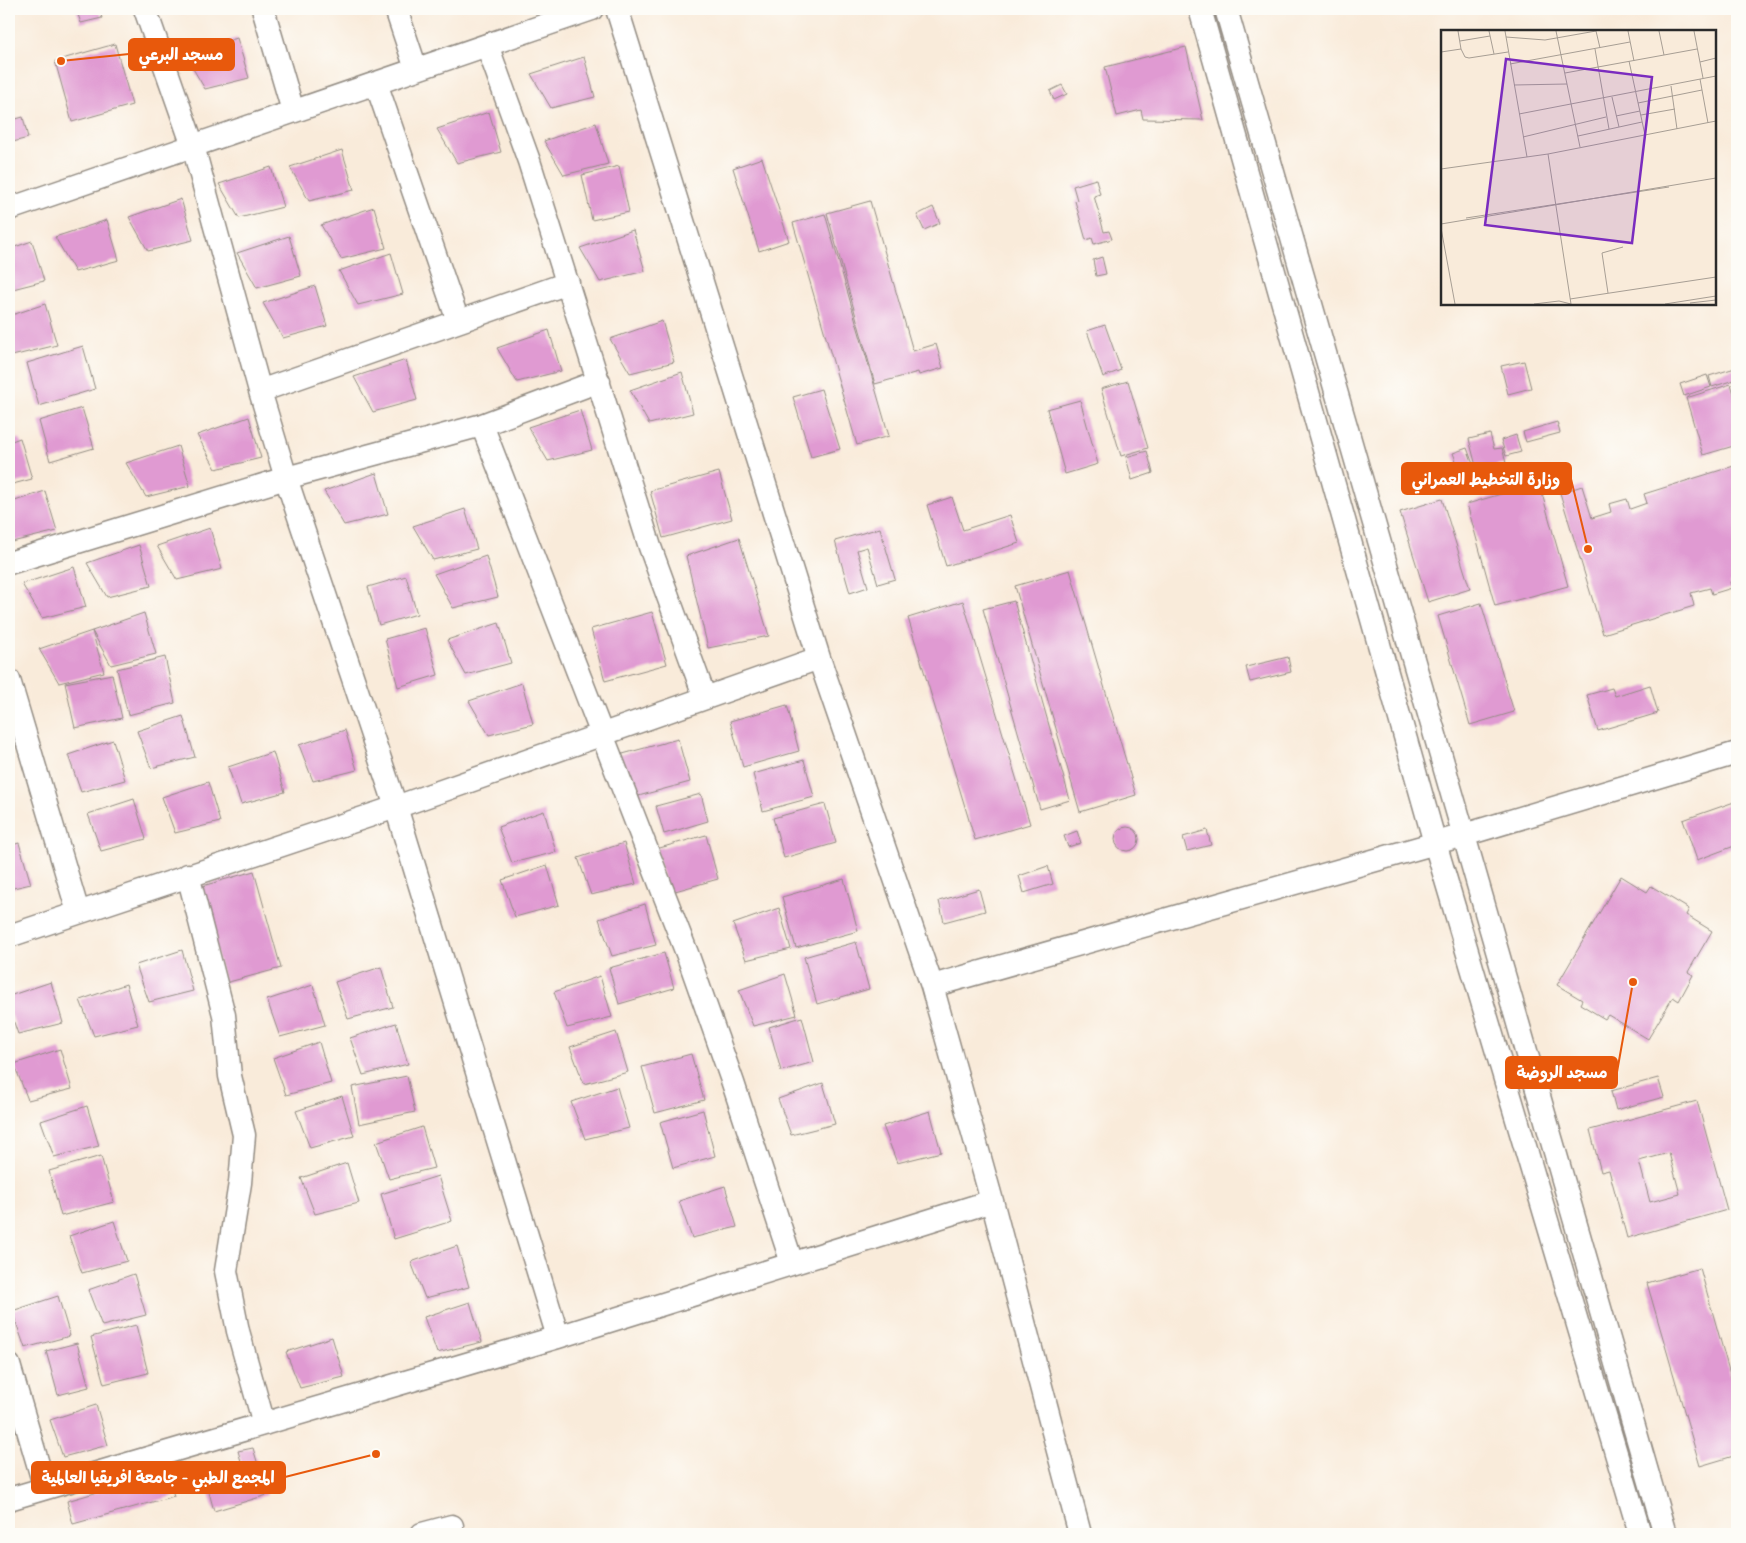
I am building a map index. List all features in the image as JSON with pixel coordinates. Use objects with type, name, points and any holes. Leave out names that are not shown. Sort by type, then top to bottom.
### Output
[{"type":"street","points":[[145,9],[193,146],[260,391],[286,478],[396,806],[558,1338]]},
{"type":"street","points":[[263,9],[293,112]]},
{"type":"street","points":[[396,9],[416,69]]},
{"type":"street","points":[[9,209],[592,9]]},
{"type":"street","points":[[617,9],[819,658],[932,986],[992,1200],[1080,1534]]},
{"type":"street","points":[[1200,9],[1435,843],[1640,1534]]},
{"type":"street","points":[[1226,9],[1665,1534]]},
{"type":"street","points":[[487,45],[568,283],[650,547],[706,698]]},
{"type":"street","points":[[376,83],[458,321]]},
{"type":"street","points":[[260,391],[568,283]]},
{"type":"street","points":[[9,563],[286,478],[482,425],[599,381]]},
{"type":"street","points":[[482,425],[688,956],[733,1083],[792,1264]]},
{"type":"street","points":[[9,936],[602,736],[819,658]]},
{"type":"street","points":[[9,680],[78,912]]},
{"type":"street","points":[[932,986],[1435,843],[1737,754]]},
{"type":"street","points":[[188,875],[224,1015],[230,1076],[240,1110],[244,1135],[240,1183],[226,1271],[238,1331],[264,1424]]},
{"type":"street","points":[[9,1499],[558,1338],[992,1200]]},
{"type":"street","points":[[9,1365],[45,1488]]},
{"type":"street","points":[[422,1534],[452,1526]]},
{"type":"building","points":[[76,9],[99,9],[102,18],[81,23]]},
{"type":"building","points":[[179,9],[201,9],[182,14]]},
{"type":"building","points":[[237,38],[249,78],[205,89],[185,55]]},
{"type":"building","points":[[115,44],[132,105],[72,122],[55,61]]},
{"type":"building","points":[[1186,47],[1203,120],[1143,119],[1141,110],[1117,116],[1105,67]]},
{"type":"building","points":[[584,57],[595,97],[551,108],[531,74]]},
{"type":"building","points":[[1062,85],[1067,94],[1054,100],[1050,91]]},
{"type":"building","points":[[489,112],[501,152],[457,163],[437,129]]},
{"type":"building","points":[[23,117],[28,138],[9,143],[9,121]]},
{"type":"building","points":[[596,123],[608,164],[564,175],[544,141]]},
{"type":"building","points":[[342,150],[354,190],[309,201],[290,167]]},
{"type":"building","points":[[762,158],[789,241],[759,251],[733,168]]},
{"type":"building","points":[[619,166],[629,212],[592,220],[582,175]]},
{"type":"building","points":[[271,167],[283,207],[239,218],[219,184]]},
{"type":"building","points":[[1096,179],[1100,194],[1094,196],[1104,232],[1109,231],[1112,239],[1094,244],[1092,238],[1086,240],[1075,201],[1077,200],[1073,186]]},
{"type":"building","points":[[181,199],[193,240],[148,251],[129,217]]},
{"type":"building","points":[[870,201],[913,351],[936,344],[943,368],[919,375],[918,372],[875,384],[827,213]]},
{"type":"building","points":[[374,207],[386,248],[341,259],[321,225]]},
{"type":"building","points":[[933,207],[940,223],[924,230],[917,215]]},
{"type":"building","points":[[825,214],[889,436],[857,445],[793,223]]},
{"type":"building","points":[[107,220],[119,260],[75,272],[55,237]]},
{"type":"building","points":[[633,230],[645,271],[600,282],[580,248]]},
{"type":"building","points":[[289,236],[301,276],[257,288],[237,253]]},
{"type":"building","points":[[32,241],[44,281],[9,290],[9,249]]},
{"type":"building","points":[[391,253],[403,294],[358,305],[339,271]]},
{"type":"building","points":[[1102,257],[1106,274],[1096,276],[1093,260]]},
{"type":"building","points":[[315,286],[327,326],[283,338],[263,303]]},
{"type":"building","points":[[45,304],[57,345],[12,356],[9,350],[9,316]]},
{"type":"building","points":[[662,321],[674,362],[630,373],[610,339]]},
{"type":"building","points":[[1105,325],[1121,370],[1103,377],[1087,331]]},
{"type":"building","points":[[549,330],[561,371],[517,382],[497,348]]},
{"type":"building","points":[[83,346],[95,389],[39,406],[27,363]]},
{"type":"building","points":[[406,360],[417,400],[373,412],[354,377]]},
{"type":"building","points":[[1524,361],[1531,388],[1508,394],[1501,366]]},
{"type":"building","points":[[1735,368],[1737,379],[1712,387],[1709,376]]},
{"type":"building","points":[[682,372],[693,413],[649,424],[630,390]]},
{"type":"building","points":[[1707,375],[1711,387],[1684,396],[1680,384]]},
{"type":"building","points":[[1128,381],[1148,448],[1121,456],[1101,389]]},
{"type":"building","points":[[1731,384],[1737,404],[1737,445],[1703,455],[1686,398]]},
{"type":"building","points":[[821,389],[840,449],[811,457],[793,397]]},
{"type":"building","points":[[1080,400],[1098,464],[1065,474],[1047,409]]},
{"type":"building","points":[[82,408],[94,448],[50,461],[39,421]]},
{"type":"building","points":[[580,410],[592,450],[548,461],[528,427]]},
{"type":"building","points":[[249,417],[261,458],[216,469],[197,435]]},
{"type":"building","points":[[1557,422],[1560,433],[1526,442],[1523,432]]},
{"type":"building","points":[[1490,434],[1494,449],[1502,448],[1506,463],[1477,470],[1469,439]]},
{"type":"building","points":[[1516,435],[1521,452],[1506,456],[1501,440]]},
{"type":"building","points":[[20,438],[32,479],[9,485],[9,442]]},
{"type":"building","points":[[178,446],[190,486],[146,497],[126,463]]},
{"type":"building","points":[[1467,448],[1476,472],[1462,477],[1453,453]]},
{"type":"building","points":[[1147,451],[1153,473],[1132,480],[1126,457]]},
{"type":"building","points":[[1737,465],[1737,580],[1730,582],[1732,588],[1712,594],[1710,588],[1691,593],[1694,606],[1603,634],[1560,493],[1582,486],[1592,518],[1611,512],[1609,504],[1627,499],[1630,509],[1647,503],[1644,494]]},
{"type":"building","points":[[719,472],[732,519],[663,538],[650,491]]},
{"type":"building","points":[[376,473],[388,514],[344,525],[324,491]]},
{"type":"building","points":[[1539,483],[1568,586],[1495,606],[1467,504]]},
{"type":"building","points":[[45,491],[57,531],[12,542],[9,536],[9,503]]},
{"type":"building","points":[[952,497],[963,530],[1010,515],[1019,543],[946,566],[927,505]]},
{"type":"building","points":[[1442,499],[1470,589],[1428,602],[1400,512]]},
{"type":"building","points":[[465,509],[477,549],[433,560],[413,526]]},
{"type":"building","points":[[210,528],[222,569],[177,580],[157,546]]},
{"type":"building","points":[[880,528],[895,579],[878,584],[867,547],[857,550],[868,587],[850,593],[835,541]]},
{"type":"building","points":[[739,538],[769,636],[708,648],[686,556]]},
{"type":"building","points":[[139,545],[151,586],[107,597],[87,563]]},
{"type":"building","points":[[486,556],[498,597],[453,608],[434,574]]},
{"type":"building","points":[[74,567],[86,607],[42,618],[22,584]]},
{"type":"building","points":[[1070,570],[1136,795],[1080,812],[1015,586]]},
{"type":"building","points":[[406,576],[417,614],[379,625],[368,587]]},
{"type":"building","points":[[963,601],[1030,824],[975,840],[908,618]]},
{"type":"building","points":[[1014,601],[1070,800],[1040,809],[983,609]]},
{"type":"building","points":[[1481,603],[1514,712],[1470,725],[1438,616]]},
{"type":"building","points":[[652,612],[667,664],[605,681],[591,629]]},
{"type":"building","points":[[144,613],[156,654],[111,665],[92,631]]},
{"type":"building","points":[[499,623],[511,663],[466,675],[447,640]]},
{"type":"building","points":[[425,628],[438,675],[398,687],[385,639]]},
{"type":"building","points":[[92,631],[104,672],[59,683],[39,649]]},
{"type":"building","points":[[165,657],[175,703],[128,715],[117,669]]},
{"type":"building","points":[[1288,657],[1291,672],[1250,682],[1246,667]]},
{"type":"building","points":[[112,674],[122,718],[75,728],[65,683]]},
{"type":"building","points":[[522,683],[533,724],[489,735],[469,701]]},
{"type":"building","points":[[1650,685],[1658,713],[1598,731],[1587,695],[1612,688],[1615,696]]},
{"type":"building","points":[[787,705],[799,751],[743,767],[730,721]]},
{"type":"building","points":[[183,716],[195,757],[151,768],[137,731]]},
{"type":"building","points":[[345,730],[357,770],[313,781],[299,745]]},
{"type":"building","points":[[678,739],[690,782],[631,798],[619,755]]},
{"type":"building","points":[[113,740],[125,780],[81,792],[68,755]]},
{"type":"building","points":[[273,752],[285,792],[241,804],[228,767]]},
{"type":"building","points":[[804,760],[814,797],[763,811],[753,774]]},
{"type":"building","points":[[208,782],[220,822],[175,833],[162,797]]},
{"type":"building","points":[[701,794],[708,821],[664,834],[656,806]]},
{"type":"building","points":[[134,799],[146,839],[101,851],[88,814]]},
{"type":"building","points":[[1737,801],[1737,845],[1697,860],[1683,820]]},
{"type":"building","points":[[825,804],[836,843],[784,858],[773,818]]},
{"type":"building","points":[[544,811],[556,852],[512,863],[498,827]]},
{"type":"building","points":[[1127,827],[1136,830],[1139,839],[1136,848],[1127,851],[1118,848],[1115,839],[1118,830]]},
{"type":"building","points":[[1207,830],[1211,845],[1187,851],[1183,837]]},
{"type":"building","points":[[1077,831],[1081,843],[1068,847],[1064,836]]},
{"type":"building","points":[[706,835],[718,879],[668,893],[656,849]]},
{"type":"building","points":[[19,843],[31,884],[9,889],[9,846]]},
{"type":"building","points":[[624,843],[636,884],[591,895],[578,858]]},
{"type":"building","points":[[547,865],[559,905],[515,917],[502,880]]},
{"type":"building","points":[[1048,866],[1053,884],[1024,893],[1019,876]]},
{"type":"building","points":[[254,871],[281,968],[225,983],[199,887]]},
{"type":"building","points":[[1621,876],[1647,892],[1651,886],[1689,909],[1686,915],[1712,931],[1688,972],[1693,975],[1679,1001],[1673,997],[1648,1039],[1608,1015],[1605,1019],[1580,1004],[1582,1000],[1557,985]]},
{"type":"building","points":[[844,879],[858,931],[796,948],[782,897]]},
{"type":"building","points":[[979,889],[985,911],[944,922],[939,901]]},
{"type":"building","points":[[645,904],[656,945],[612,956],[599,919]]},
{"type":"building","points":[[779,908],[791,949],[746,960],[733,924]]},
{"type":"building","points":[[856,942],[869,989],[817,1004],[804,957]]},
{"type":"building","points":[[182,950],[193,991],[149,1002],[136,965]]},
{"type":"building","points":[[664,953],[674,988],[619,1004],[609,968]]},
{"type":"building","points":[[381,967],[393,1007],[348,1019],[335,982]]},
{"type":"building","points":[[785,974],[797,1015],[753,1026],[739,990]]},
{"type":"building","points":[[600,976],[612,1017],[567,1028],[554,992]]},
{"type":"building","points":[[51,982],[63,1023],[18,1034],[9,1008],[9,996]]},
{"type":"building","points":[[126,984],[138,1025],[94,1036],[80,1000]]},
{"type":"building","points":[[313,985],[325,1025],[280,1037],[267,1000]]},
{"type":"building","points":[[802,1017],[814,1062],[781,1071],[769,1027]]},
{"type":"building","points":[[396,1023],[408,1064],[363,1075],[350,1038]]},
{"type":"building","points":[[616,1032],[628,1072],[584,1084],[570,1047]]},
{"type":"building","points":[[319,1042],[331,1083],[286,1095],[273,1058]]},
{"type":"building","points":[[60,1049],[72,1089],[28,1100],[14,1064]]},
{"type":"building","points":[[691,1054],[704,1100],[655,1113],[642,1067]]},
{"type":"building","points":[[407,1076],[415,1112],[359,1124],[352,1087]]},
{"type":"building","points":[[1658,1078],[1664,1097],[1616,1110],[1611,1091]]},
{"type":"building","points":[[823,1083],[835,1124],[791,1135],[778,1099]]},
{"type":"building","points":[[617,1087],[629,1128],[585,1139],[571,1102]]},
{"type":"building","points":[[342,1096],[354,1136],[310,1148],[296,1111]]},
{"type":"building","points":[[1697,1101],[1727,1210],[1627,1238],[1609,1170],[1601,1172],[1590,1130]],"holes":[[[1669,1153],[1680,1194],[1650,1202],[1639,1161]]]},
{"type":"building","points":[[87,1106],[99,1146],[54,1157],[41,1121]]},
{"type":"building","points":[[703,1110],[715,1156],[673,1168],[660,1122]]},
{"type":"building","points":[[930,1111],[941,1152],[897,1163],[883,1126]]},
{"type":"building","points":[[422,1127],[434,1168],[389,1179],[376,1142]]},
{"type":"building","points":[[101,1156],[114,1202],[61,1216],[49,1171]]},
{"type":"building","points":[[347,1163],[359,1203],[315,1214],[301,1178]]},
{"type":"building","points":[[438,1176],[452,1221],[394,1239],[381,1194]]},
{"type":"building","points":[[725,1186],[737,1227],[692,1238],[679,1201]]},
{"type":"building","points":[[114,1221],[127,1261],[82,1273],[69,1236]]},
{"type":"building","points":[[457,1246],[469,1287],[425,1298],[411,1262]]},
{"type":"building","points":[[1700,1268],[1737,1399],[1737,1455],[1700,1466],[1647,1283]]},
{"type":"building","points":[[134,1274],[146,1315],[102,1326],[88,1290]]},
{"type":"building","points":[[58,1296],[70,1336],[25,1348],[12,1311]]},
{"type":"building","points":[[470,1302],[482,1342],[437,1353],[424,1317]]},
{"type":"building","points":[[136,1325],[148,1373],[104,1384],[91,1337]]},
{"type":"building","points":[[332,1337],[344,1377],[300,1388],[286,1352]]},
{"type":"building","points":[[77,1343],[89,1387],[58,1395],[46,1351]]},
{"type":"building","points":[[96,1405],[108,1445],[63,1457],[50,1420]]},
{"type":"building","points":[[253,1448],[267,1495],[214,1511],[206,1481],[243,1468],[238,1451]]},
{"type":"building","points":[[167,1472],[174,1496],[73,1524],[67,1501]]},
{"type":"place","name":"مسجد البرعي","points":[[61,61]]},
{"type":"place","name":"وزارة التخطيط العمراني","points":[[1588,549]]},
{"type":"place","name":"مسجد الروضة","points":[[1633,982]]},
{"type":"place","name":"المجمع الطبي - جامعة افريقيا العالمية","points":[[376,1454]]}]
